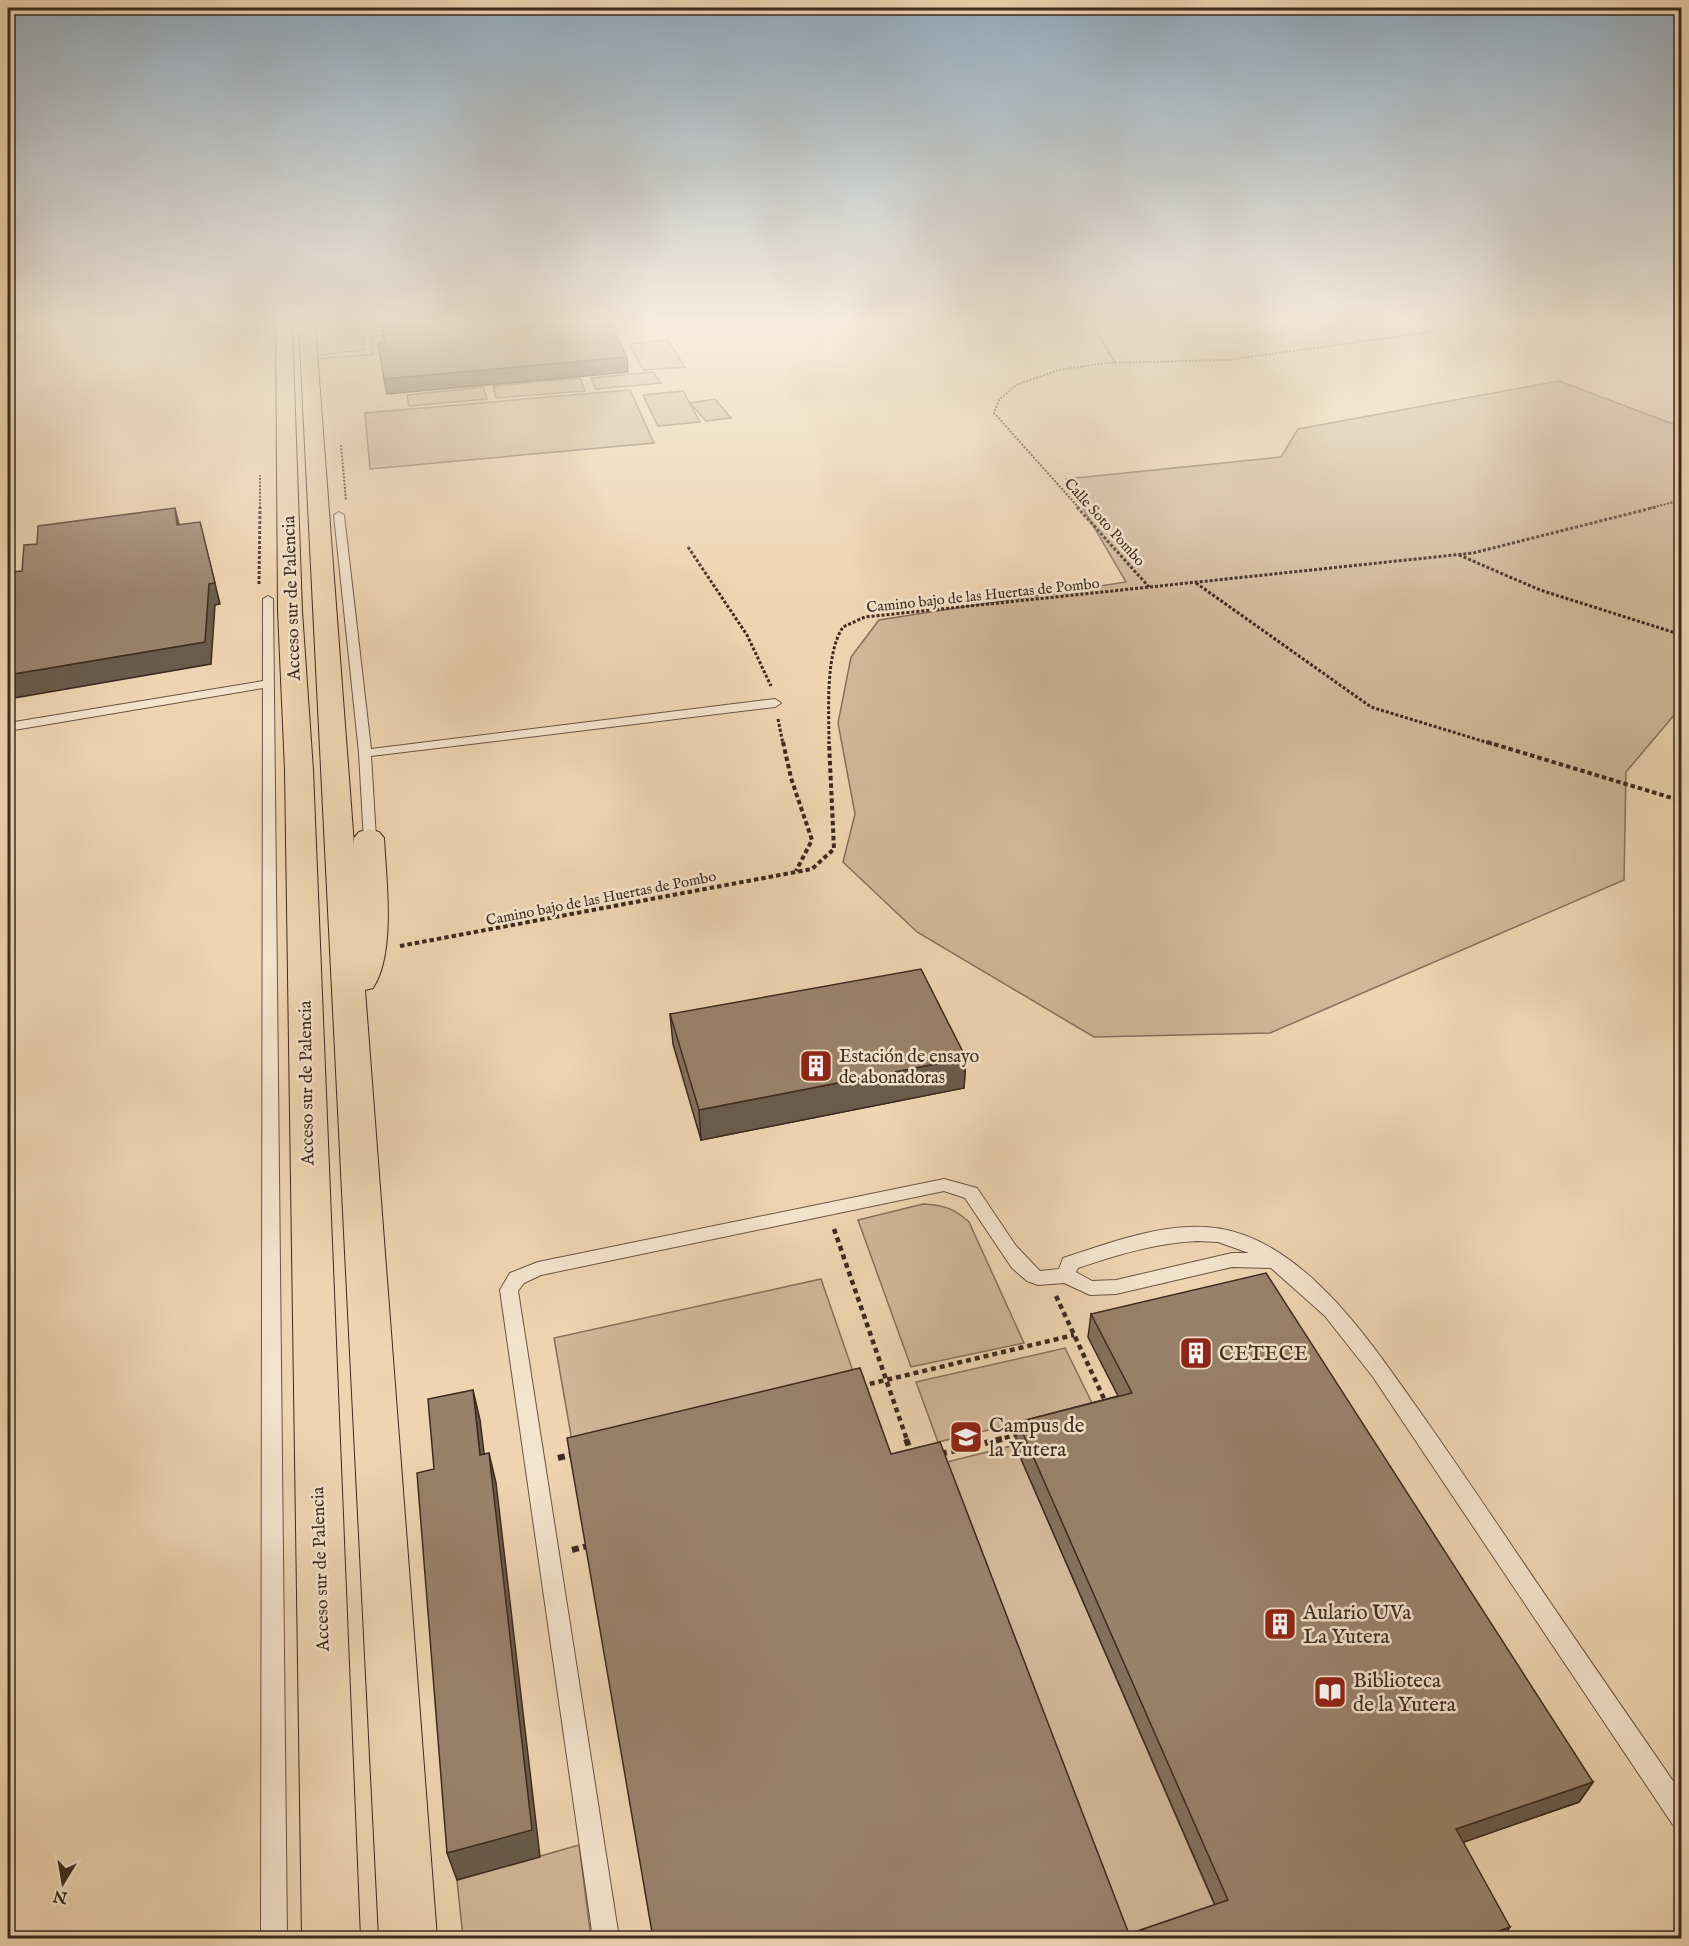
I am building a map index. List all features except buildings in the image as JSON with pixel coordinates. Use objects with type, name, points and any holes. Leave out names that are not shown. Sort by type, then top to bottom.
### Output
[{"type":"highway","points":[[268,599],[276,519],[289,479],[273,447],[273,416]]},
{"type":"highway","name":"Acceso sur de Palencia","points":[[287,416],[290,611],[298,770],[331,1938]]},
{"type":"highway","name":"Acceso sur de Palencia","points":[[314,416],[408,1938]]},
{"type":"highway","points":[[314,443],[331,471],[339,515]]},
{"type":"highway","points":[[353,1024],[372,930],[369,838]]},
{"type":"lane","points":[[339,515],[365,753],[369,838]]},
{"type":"lane","points":[[268,599],[274,1938]]},
{"type":"lane","points":[[8,727],[268,684]]},
{"type":"lane","points":[[365,753],[775,703]]},
{"type":"lane","points":[[606,1938],[509,1290],[517,1278],[538,1269],[944,1185],[971,1193],[1019,1264],[1032,1276],[1057,1277],[1090,1288],[1116,1287],[1232,1260],[1276,1261]]},
{"type":"lane","points":[[1057,1277],[1070,1263],[1088,1257],[1165,1237],[1203,1232],[1239,1240],[1276,1261],[1340,1320],[1446,1468],[1682,1816]]},
{"type":"path","name":"Calle Soto Pombo","points":[[996,416],[1149,588]]},
{"type":"path","name":"Camino bajo de las Huertas de Pombo","points":[[367,952],[812,869],[834,849],[828,738],[833,643],[841,628],[865,617],[1458,555],[1682,500]]},
{"type":"path","points":[[1458,555],[1495,574],[1605,612],[1682,635]]},
{"type":"path","points":[[1196,583],[1371,707],[1682,801]]},
{"type":"path","points":[[828,1209],[914,1461]]},
{"type":"path","points":[[1057,1277],[1074,1335],[1110,1411]]},
{"type":"path","points":[[851,1388],[1074,1335]]},
{"type":"path","points":[[937,1455],[1029,1432]]},
{"type":"path","points":[[536,1463],[583,1452]]},
{"type":"path","points":[[550,1556],[596,1544]]},
{"type":"shaded area","points":[[365,416],[642,416],[654,443],[370,469]]},
{"type":"shaded area","points":[[653,416],[697,416],[700,422],[658,426]]},
{"type":"shaded area","points":[[701,416],[729,416],[731,418],[706,421]]},
{"type":"shaded area","points":[[1370,416],[1651,416],[1681,427],[1681,440],[1676,442],[1682,444],[1681,707],[1626,772],[1624,880],[1270,1033],[1094,1037],[917,932],[843,862],[855,814],[838,723],[851,657],[879,620],[1126,582],[1066,479],[1281,457],[1298,429]]},
{"type":"shaded area","points":[[923,1204],[948,1208],[969,1222],[1024,1343],[911,1367],[858,1220]]},
{"type":"shaded area","points":[[821,1279],[856,1380],[573,1447],[554,1338]]},
{"type":"shaded area","points":[[1065,1348],[1093,1405],[938,1442],[916,1382]]},
{"type":"shaded area","points":[[1015,1445],[1221,1920],[1118,1938],[939,1464]]},
{"type":"shaded area","points":[[579,1845],[591,1938],[463,1938],[457,1880]]},
{"type":"place","name":"Estación de ensayo de abonadoras","points":[[816,1066]]},
{"type":"place","name":"CETECE","points":[[1196,1353]]},
{"type":"place","name":"Campus de la Yutera","points":[[966,1437]]},
{"type":"place","name":"Aulario UVa La Yutera","points":[[1280,1624]]},
{"type":"place","name":"Biblioteca de la Yutera","points":[[1330,1692]]}]
